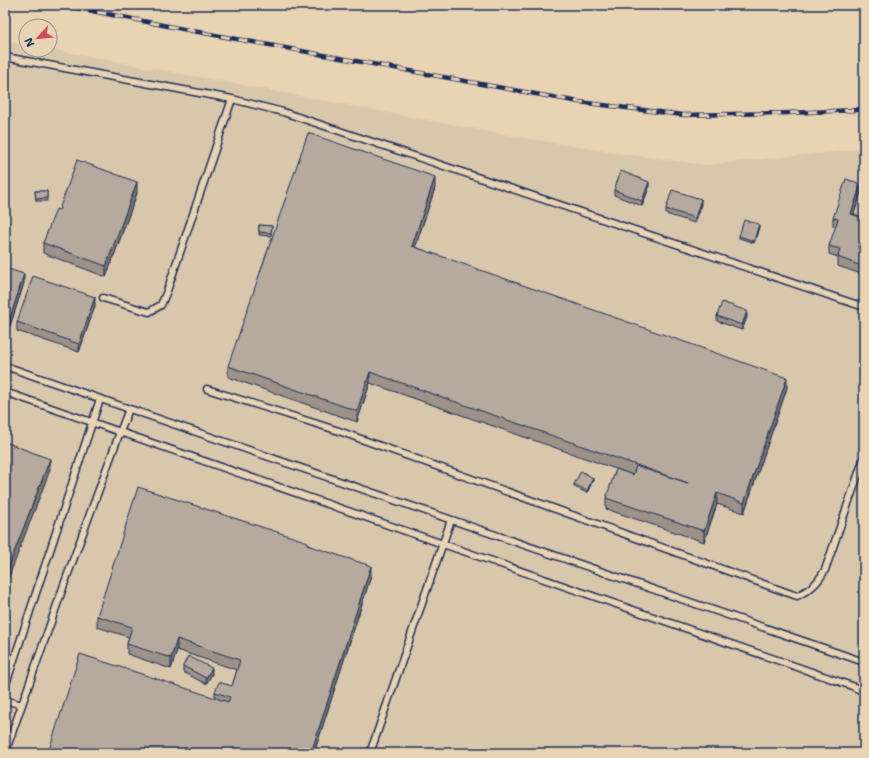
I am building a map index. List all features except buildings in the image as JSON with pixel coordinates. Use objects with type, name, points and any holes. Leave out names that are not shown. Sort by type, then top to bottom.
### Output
[{"type":"lane","points":[[5,57],[232,99],[283,112],[864,307]]},
{"type":"lane","points":[[103,298],[149,312],[161,305],[167,292],[232,99]]},
{"type":"lane","points":[[5,366],[864,662]]},
{"type":"lane","points":[[207,389],[336,430],[797,596],[811,589],[826,570],[864,458]]},
{"type":"lane","points":[[5,392],[852,686],[864,692]]},
{"type":"lane","points":[[5,687],[100,398]]},
{"type":"lane","points":[[5,753],[65,582],[129,409]]},
{"type":"lane","points":[[370,753],[450,520]]},
{"type":"lane","points":[[5,700],[22,705]]},
{"type":"shaded area","points":[[5,41],[18,43],[18,58],[58,58],[58,51],[512,136],[616,153],[706,165],[864,149],[864,753],[5,753]]},
{"type":"railway","points":[[62,5],[193,31],[579,102],[683,115],[788,113],[856,110],[864,108]]}]
